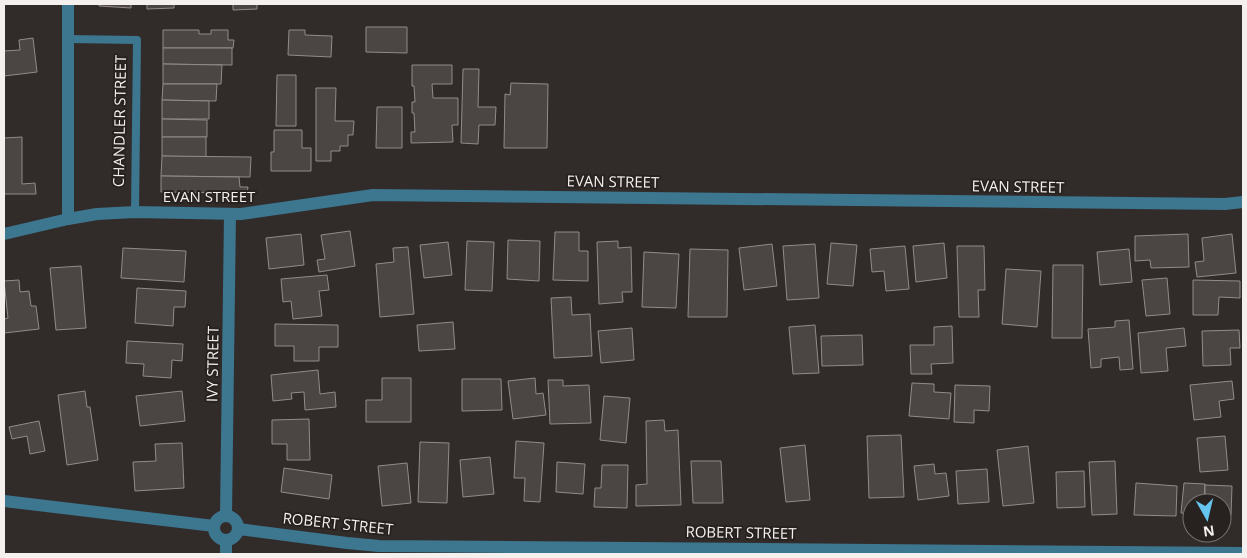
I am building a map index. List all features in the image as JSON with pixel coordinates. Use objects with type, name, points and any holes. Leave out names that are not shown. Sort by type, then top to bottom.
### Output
[{"type":"street","points":[[68,4],[68,219]]},
{"type":"street","name":"EVAN STREET","points":[[4,234],[97,214],[135,212],[241,214],[373,195],[1225,204],[1243,202]]},
{"type":"street","name":"EVAN STREET","points":[[1225,204],[1243,208]]},
{"type":"street","name":"IVY STREET","points":[[226,515],[230,214]]},
{"type":"street","points":[[4,502],[214,526]]},
{"type":"street","points":[[226,515],[237,521],[239,529],[236,536],[226,540],[218,537],[214,526],[220,517],[226,515]]},
{"type":"street","name":"ROBERT STREET","points":[[239,529],[379,546],[1243,553]]},
{"type":"street","points":[[226,540],[226,554]]},
{"type":"lane","name":"CHANDLER STREET","points":[[68,39],[136,40],[135,212]]},
{"type":"building","points":[[99,4],[131,4],[131,8],[99,6]]},
{"type":"building","points":[[147,4],[174,4],[174,8],[147,9]]},
{"type":"building","points":[[233,4],[257,4],[257,9],[233,10]]},
{"type":"building","points":[[366,27],[407,27],[407,53],[366,52]]},
{"type":"building","points":[[163,30],[199,30],[199,34],[211,34],[211,30],[228,30],[228,40],[234,40],[233,48],[163,48]]},
{"type":"building","points":[[289,30],[305,30],[305,35],[332,36],[331,57],[288,55]]},
{"type":"building","points":[[33,38],[37,72],[4,76],[4,51],[20,50],[19,40]]},
{"type":"building","points":[[163,48],[232,48],[232,65],[163,64]]},
{"type":"building","points":[[163,64],[222,65],[221,84],[163,84]]},
{"type":"building","points":[[412,65],[452,65],[452,84],[432,84],[433,98],[458,98],[458,125],[452,125],[453,142],[411,143],[411,132],[415,132],[414,113],[412,113],[412,102],[415,102],[414,86],[412,86]]},
{"type":"building","points":[[463,69],[479,69],[478,107],[496,107],[495,125],[479,125],[478,144],[461,143]]},
{"type":"building","points":[[277,75],[296,75],[296,126],[276,126]]},
{"type":"building","points":[[511,83],[548,84],[547,148],[504,148],[505,94],[510,95]]},
{"type":"building","points":[[163,84],[217,84],[216,101],[162,100]]},
{"type":"building","points":[[316,88],[336,88],[335,121],[354,121],[353,135],[348,135],[348,146],[340,146],[340,151],[331,151],[331,161],[316,161]]},
{"type":"building","points":[[162,100],[209,101],[209,119],[162,119]]},
{"type":"building","points":[[377,107],[402,107],[402,148],[376,148]]},
{"type":"building","points":[[162,119],[207,120],[207,137],[162,137]]},
{"type":"building","points":[[274,130],[302,130],[302,148],[311,148],[311,171],[271,171],[271,152],[274,152]]},
{"type":"building","points":[[22,137],[22,184],[35,183],[36,194],[4,194],[4,138]]},
{"type":"building","points":[[162,137],[206,137],[206,157],[162,156]]},
{"type":"building","points":[[162,156],[251,157],[250,177],[161,176]]},
{"type":"building","points":[[161,176],[239,177],[240,187],[248,187],[247,193],[161,192]]},
{"type":"building","points":[[350,231],[355,266],[319,272],[317,260],[325,259],[321,235]]},
{"type":"building","points":[[555,232],[579,232],[579,251],[588,251],[588,281],[553,280]]},
{"type":"building","points":[[301,234],[304,265],[269,269],[266,238]]},
{"type":"building","points":[[1188,234],[1189,267],[1151,268],[1150,260],[1135,261],[1135,236]]},
{"type":"building","points":[[1232,234],[1236,273],[1197,277],[1195,262],[1204,261],[1202,238]]},
{"type":"building","points":[[508,240],[540,241],[539,281],[507,279]]},
{"type":"building","points":[[467,241],[494,242],[492,291],[465,290]]},
{"type":"building","points":[[618,241],[618,248],[631,247],[632,292],[622,292],[623,302],[599,304],[597,242]]},
{"type":"building","points":[[448,242],[452,275],[424,278],[420,245]]},
{"type":"building","points":[[831,243],[857,245],[853,286],[827,284]]},
{"type":"building","points":[[944,243],[947,278],[916,282],[913,246]]},
{"type":"building","points":[[772,244],[777,286],[744,290],[739,248]]},
{"type":"building","points":[[815,244],[819,298],[787,300],[783,246]]},
{"type":"building","points":[[905,246],[909,289],[886,291],[884,271],[872,272],[870,249]]},
{"type":"building","points":[[957,246],[984,246],[985,290],[978,290],[979,317],[959,317]]},
{"type":"building","points":[[408,247],[414,314],[380,317],[376,264],[394,262],[393,248]]},
{"type":"building","points":[[123,248],[186,251],[184,282],[121,278]]},
{"type":"building","points":[[690,249],[728,250],[727,317],[688,317]]},
{"type":"building","points":[[1129,249],[1132,282],[1100,285],[1097,252]]},
{"type":"building","points":[[644,252],[679,254],[676,308],[642,307]]},
{"type":"building","points":[[1053,265],[1083,265],[1082,338],[1052,338]]},
{"type":"building","points":[[81,266],[86,328],[56,330],[50,268]]},
{"type":"building","points":[[1006,269],[1041,271],[1037,327],[1002,324]]},
{"type":"building","points":[[327,275],[329,290],[319,291],[322,316],[293,319],[291,301],[283,302],[281,279]]},
{"type":"building","points":[[1167,278],[1170,314],[1146,316],[1142,280]]},
{"type":"building","points":[[19,280],[20,292],[29,291],[31,306],[36,306],[39,329],[4,333],[4,319],[8,318],[4,281]]},
{"type":"building","points":[[1193,280],[1240,281],[1240,298],[1219,297],[1218,315],[1193,315]]},
{"type":"building","points":[[137,288],[186,291],[185,307],[174,307],[173,326],[135,323]]},
{"type":"building","points":[[571,297],[572,315],[590,314],[592,356],[554,358],[551,298]]},
{"type":"building","points":[[1129,320],[1133,369],[1120,370],[1119,357],[1101,359],[1101,367],[1091,368],[1088,329],[1115,327],[1115,321]]},
{"type":"building","points":[[453,322],[455,349],[419,351],[417,325]]},
{"type":"building","points":[[275,324],[338,325],[338,347],[319,347],[319,361],[294,361],[294,346],[275,346]]},
{"type":"building","points":[[815,325],[819,373],[793,374],[789,327]]},
{"type":"building","points":[[952,326],[953,363],[931,364],[932,374],[911,374],[910,345],[934,345],[934,327]]},
{"type":"building","points":[[632,328],[634,360],[601,363],[598,331]]},
{"type":"building","points":[[1184,328],[1186,346],[1166,348],[1168,371],[1141,373],[1138,333]]},
{"type":"building","points":[[1239,330],[1240,348],[1230,348],[1231,365],[1203,366],[1202,331]]},
{"type":"building","points":[[862,335],[863,365],[822,366],[821,336]]},
{"type":"building","points":[[127,341],[183,344],[182,361],[172,360],[171,378],[143,376],[144,364],[126,363]]},
{"type":"building","points":[[318,370],[320,394],[335,392],[336,407],[305,410],[304,392],[291,393],[292,399],[273,401],[271,375]]},
{"type":"building","points":[[382,378],[411,378],[411,422],[366,422],[366,400],[382,400]]},
{"type":"building","points":[[535,378],[536,394],[543,393],[546,415],[513,419],[508,381]]},
{"type":"building","points":[[462,379],[501,379],[502,410],[462,411]]},
{"type":"building","points":[[548,380],[563,380],[563,386],[589,385],[591,423],[550,424]]},
{"type":"building","points":[[1232,381],[1234,399],[1219,401],[1221,417],[1194,420],[1190,385]]},
{"type":"building","points":[[912,383],[934,384],[934,392],[951,393],[949,419],[909,416]]},
{"type":"building","points":[[955,385],[990,386],[989,411],[974,410],[974,423],[954,422]]},
{"type":"building","points":[[85,391],[87,407],[90,407],[98,460],[67,465],[58,395]]},
{"type":"building","points":[[182,391],[185,421],[140,426],[136,396]]},
{"type":"building","points":[[604,396],[630,398],[626,443],[600,440]]},
{"type":"building","points":[[309,419],[310,460],[287,460],[287,444],[272,444],[272,420]]},
{"type":"building","points":[[664,420],[665,431],[678,430],[681,505],[636,506],[636,485],[647,484],[646,421]]},
{"type":"building","points":[[39,421],[45,451],[30,454],[27,436],[12,439],[9,427]]},
{"type":"building","points":[[901,435],[904,497],[869,498],[867,436]]},
{"type":"building","points":[[1225,436],[1228,470],[1200,472],[1197,438]]},
{"type":"building","points":[[516,441],[544,443],[540,502],[524,501],[525,478],[514,478]]},
{"type":"building","points":[[420,442],[449,443],[447,503],[418,502]]},
{"type":"building","points":[[182,443],[184,488],[135,491],[133,462],[156,461],[155,444]]},
{"type":"building","points":[[805,445],[810,500],[786,502],[780,448]]},
{"type":"building","points":[[1028,446],[1034,503],[1003,506],[997,450]]},
{"type":"building","points":[[490,457],[494,494],[463,497],[460,460]]},
{"type":"building","points":[[691,461],[721,461],[723,503],[693,503]]},
{"type":"building","points":[[1115,461],[1117,514],[1092,515],[1089,462]]},
{"type":"building","points":[[557,462],[585,464],[583,494],[556,492]]},
{"type":"building","points":[[407,463],[411,503],[382,506],[378,466]]},
{"type":"building","points":[[934,464],[935,474],[946,473],[949,496],[918,500],[914,466]]},
{"type":"building","points":[[602,465],[628,465],[627,508],[594,507],[595,488],[601,488]]},
{"type":"building","points":[[284,468],[332,475],[329,499],[281,492]]},
{"type":"building","points":[[987,469],[989,502],[958,504],[956,471]]},
{"type":"building","points":[[1084,471],[1085,507],[1057,508],[1056,472]]},
{"type":"building","points":[[1136,483],[1177,486],[1176,516],[1134,515]]},
{"type":"building","points":[[1184,483],[1205,484],[1205,493],[1183,493]]},
{"type":"building","points":[[1205,485],[1232,486],[1232,493],[1205,493]]}]
